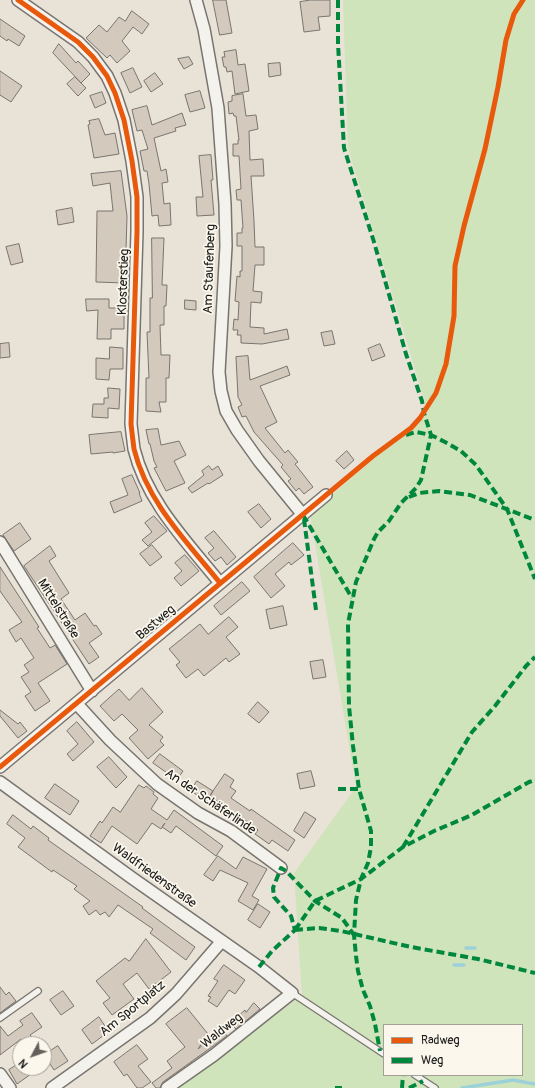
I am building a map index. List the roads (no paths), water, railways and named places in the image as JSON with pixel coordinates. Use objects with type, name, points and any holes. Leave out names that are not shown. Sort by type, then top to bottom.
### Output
[{"type":"street","name":"Klosterstieg","points":[[18,0],[78,42],[107,76],[115,93],[124,120],[137,197],[131,424],[134,448],[140,469],[160,506],[220,583]]},
{"type":"street","name":"Am Staufenberg","points":[[196,0],[204,29],[218,108],[225,204],[226,246],[219,372],[220,391],[226,411],[237,430],[259,461],[303,515]]},
{"type":"street","name":"Bastweg","points":[[0,767],[326,495]]},
{"type":"street","name":"Mittelstraße","points":[[0,542],[92,690]]},
{"type":"street","name":"An der Schäferlinde","points":[[77,704],[110,740],[157,784],[198,814],[231,831],[281,868]]},
{"type":"street","name":"Waldfriedenstraße","points":[[0,782],[259,967],[292,993]]},
{"type":"street","name":"Am Sportplatz","points":[[52,1088],[150,1018],[176,994],[222,942]]},
{"type":"street","name":"Waldweg","points":[[166,1088],[214,1055],[292,993]]},
{"type":"street","points":[[0,1074],[10,1088]]},
{"type":"lane","points":[[0,1018],[38,991]]},
{"type":"lane","points":[[292,993],[383,1053]]},
{"type":"lane","points":[[416,1076],[435,1088]]},
{"type":"waterway","points":[[466,948],[475,948]]},
{"type":"waterway","points":[[454,965],[464,965]]},
{"type":"waterway","points":[[462,1088],[513,1080],[535,1084]]}]
